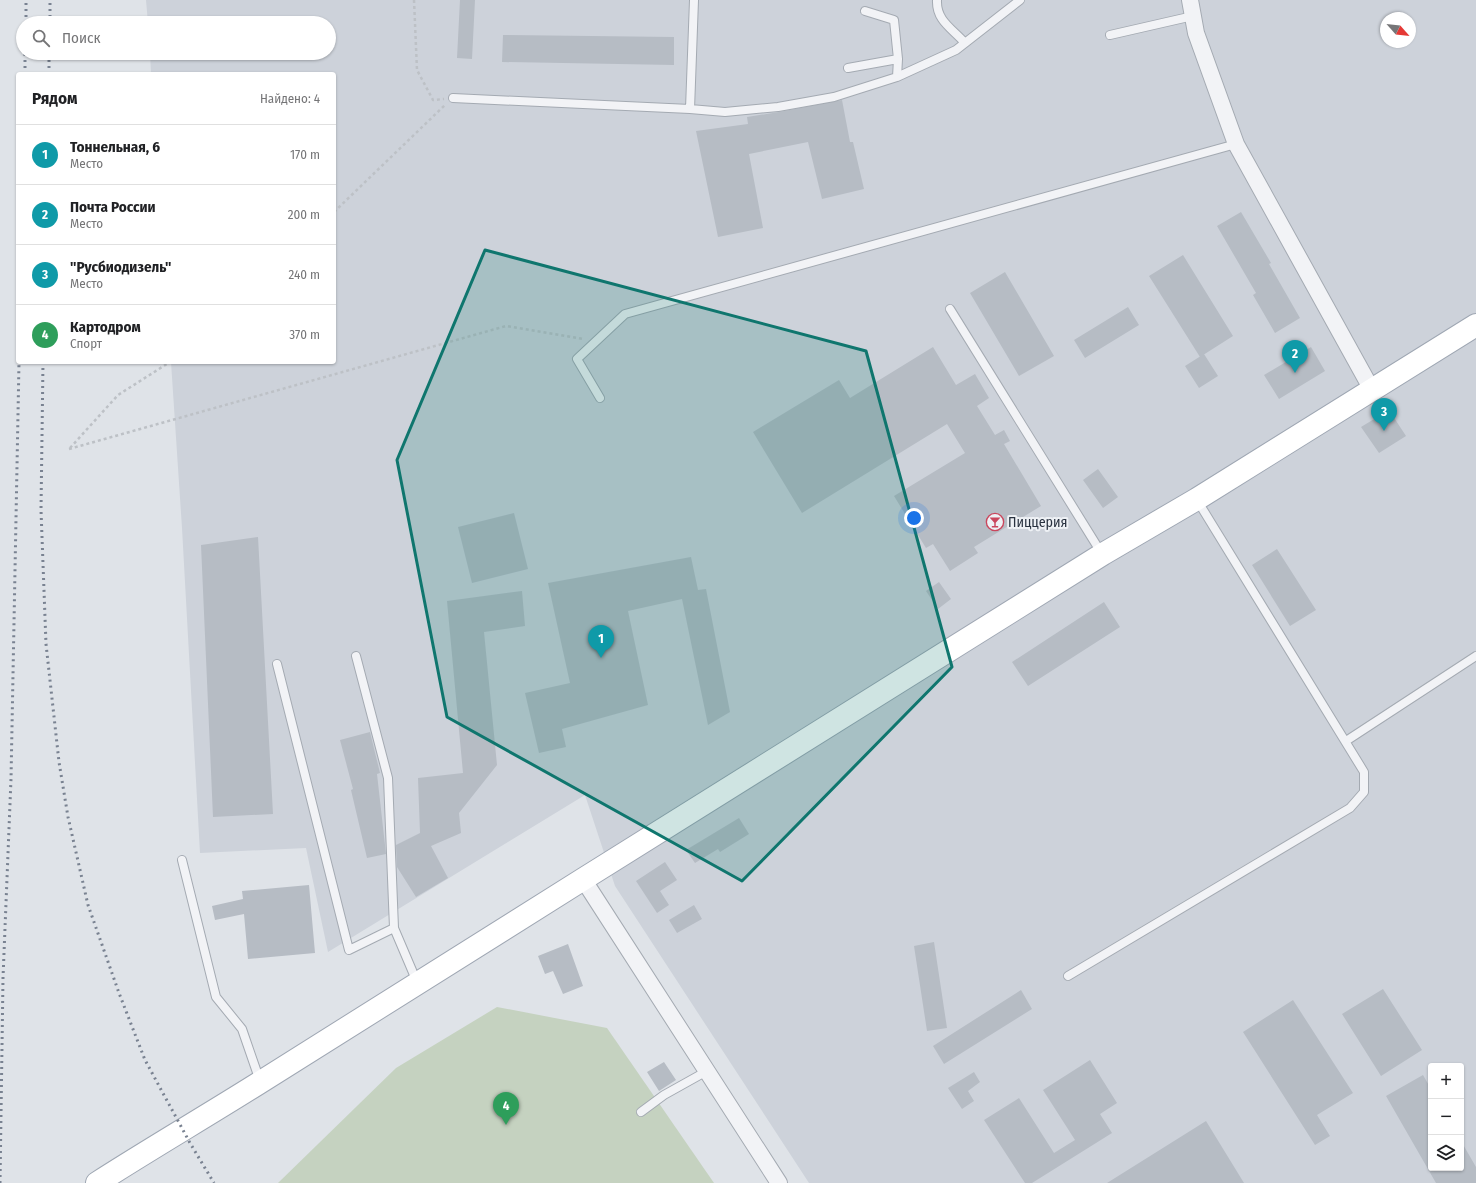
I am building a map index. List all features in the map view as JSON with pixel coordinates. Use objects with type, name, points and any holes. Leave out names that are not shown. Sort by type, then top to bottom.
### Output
[{"type":"main road","points":[[97,1183],[144,1152],[186,1129],[417,982],[583,880],[1103,554],[1197,499],[1476,325]]},
{"type":"street","points":[[1190,0],[1196,33],[1236,144],[1372,390]]},
{"type":"street","points":[[583,880],[779,1183]]},
{"type":"lane","points":[[690,109],[694,0]]},
{"type":"lane","points":[[937,0],[942,22],[965,43]]},
{"type":"lane","points":[[453,98],[725,112],[778,106],[834,97],[897,77],[956,50],[1020,0]]},
{"type":"lane","points":[[865,11],[894,20],[898,59],[897,77]]},
{"type":"lane","points":[[1110,35],[1193,16]]},
{"type":"lane","points":[[848,68],[898,59]]},
{"type":"lane","points":[[600,398],[577,359],[625,314],[1236,144]]},
{"type":"lane","points":[[950,309],[1103,554]]},
{"type":"lane","points":[[1068,976],[1350,808],[1364,792],[1364,772],[1197,499]]},
{"type":"lane","points":[[356,656],[388,778],[394,928],[417,982]]},
{"type":"lane","points":[[1346,741],[1476,656]]},
{"type":"lane","points":[[277,664],[349,950],[394,928]]},
{"type":"lane","points":[[182,860],[216,997],[242,1029],[260,1082]]},
{"type":"lane","points":[[640,1112],[664,1095],[707,1071]]},
{"type":"path","points":[[414,0],[417,70],[433,100],[453,98]]},
{"type":"path","points":[[336,210],[453,98]]},
{"type":"path","points":[[167,364],[118,396],[69,449],[506,326],[596,342]]},
{"type":"highlighted area","points":[[485,250],[866,351],[952,667],[742,881],[447,717],[397,460]]},
{"type":"shaded area","points":[[146,0],[1476,0],[1476,1183],[809,1183],[615,886],[585,795],[328,952],[306,848],[200,853],[171,364],[336,364],[336,72],[151,72],[150,60],[336,60],[336,16],[147,16]]},
{"type":"green space","points":[[497,1007],[607,1028],[714,1183],[278,1183],[396,1068]]},
{"type":"building","points":[[460,0],[475,0],[472,59],[457,58]]},
{"type":"building","points":[[503,35],[674,37],[674,65],[502,62]]},
{"type":"building","points":[[842,100],[850,142],[853,142],[864,189],[822,199],[808,142],[749,154],[763,228],[718,237],[696,131],[748,124],[747,117]]},
{"type":"building","points":[[1241,212],[1271,263],[1269,264],[1300,318],[1275,333],[1253,295],[1256,293],[1217,226]]},
{"type":"building","points":[[1183,255],[1233,336],[1200,357],[1149,276]]},
{"type":"building","points":[[1005,272],[1054,356],[1019,376],[970,293]]},
{"type":"building","points":[[1128,307],[1139,325],[1085,358],[1074,340]]},
{"type":"building","points":[[933,347],[956,385],[975,374],[989,398],[977,406],[995,435],[1004,430],[1010,441],[1004,444],[1041,506],[974,547],[978,553],[950,571],[933,544],[926,548],[894,496],[965,453],[947,424],[802,513],[753,432],[839,380],[850,398]]},
{"type":"building","points":[[1311,347],[1325,371],[1279,399],[1264,375]]},
{"type":"building","points":[[1204,354],[1218,376],[1199,388],[1185,366]]},
{"type":"building","points":[[1389,410],[1406,436],[1379,453],[1361,427]]},
{"type":"building","points":[[1098,469],[1118,497],[1103,508],[1083,480]]},
{"type":"building","points":[[514,513],[528,569],[472,583],[458,527]]},
{"type":"building","points":[[258,537],[273,814],[213,817],[201,545]]},
{"type":"building","points":[[1277,549],[1316,610],[1290,626],[1252,565]]},
{"type":"building","points":[[691,557],[698,590],[706,589],[730,712],[708,725],[682,599],[628,611],[648,705],[562,729],[566,747],[539,753],[525,693],[570,683],[548,583]]},
{"type":"building","points":[[939,582],[951,599],[938,609],[926,591]]},
{"type":"building","points":[[522,591],[525,626],[484,632],[497,765],[459,813],[461,833],[431,846],[448,878],[416,897],[397,867],[396,845],[420,833],[418,778],[463,773],[447,601]]},
{"type":"building","points":[[1104,602],[1120,627],[1028,686],[1012,662]]},
{"type":"building","points":[[370,732],[380,773],[377,774],[386,854],[367,858],[351,790],[353,789],[340,740]]},
{"type":"building","points":[[739,818],[749,834],[720,852],[718,849],[695,863],[686,850]]},
{"type":"building","points":[[665,862],[677,880],[660,891],[669,905],[657,913],[636,881]]},
{"type":"building","points":[[309,885],[315,953],[248,959],[244,914],[215,920],[212,906],[243,899],[242,891]]},
{"type":"building","points":[[694,905],[702,919],[677,933],[669,920]]},
{"type":"building","points":[[934,942],[947,1028],[927,1031],[914,946]]},
{"type":"building","points":[[568,944],[583,986],[563,994],[553,971],[545,974],[538,956]]},
{"type":"building","points":[[1383,989],[1422,1050],[1381,1076],[1342,1014]]},
{"type":"building","points":[[1021,990],[1032,1009],[944,1064],[933,1046]]},
{"type":"building","points":[[1293,1000],[1353,1093],[1317,1115],[1330,1136],[1315,1145],[1243,1032]]},
{"type":"building","points":[[1090,1060],[1117,1103],[1100,1114],[1112,1133],[1032,1183],[1025,1183],[984,1120],[1019,1098],[1054,1153],[1075,1140],[1043,1090]]},
{"type":"building","points":[[664,1062],[676,1080],[659,1091],[647,1072]]},
{"type":"building","points":[[974,1072],[980,1082],[968,1091],[974,1101],[962,1109],[948,1088]]},
{"type":"building","points":[[1423,1075],[1428,1084],[1428,1169],[1386,1096]]},
{"type":"building","points":[[1206,1121],[1244,1183],[1107,1183]]},
{"type":"building","points":[[1464,1146],[1476,1167],[1476,1183],[1436,1183],[1429,1171],[1464,1171]]},
{"type":"railway","points":[[26,0],[26,16]]},
{"type":"railway","points":[[50,0],[50,16]]},
{"type":"railway","points":[[25,60],[25,72]]},
{"type":"railway","points":[[49,60],[49,72]]},
{"type":"railway","points":[[0,1183],[3,978],[11,779],[19,364]]},
{"type":"railway","points":[[43,364],[41,510],[46,644],[59,762],[68,817],[88,905],[119,993],[145,1060],[190,1143],[214,1183]]},
{"type":"place","name":"Почта России","points":[[1295,373]]},
{"type":"place","name":"\"Русбиодизель\"","points":[[1384,431]]},
{"type":"place","name":"Пиццерия","points":[[995,522]]},
{"type":"place","name":"Тоннельная, 6","points":[[601,658]]},
{"type":"place","name":"Картодром","points":[[506,1125]]}]
